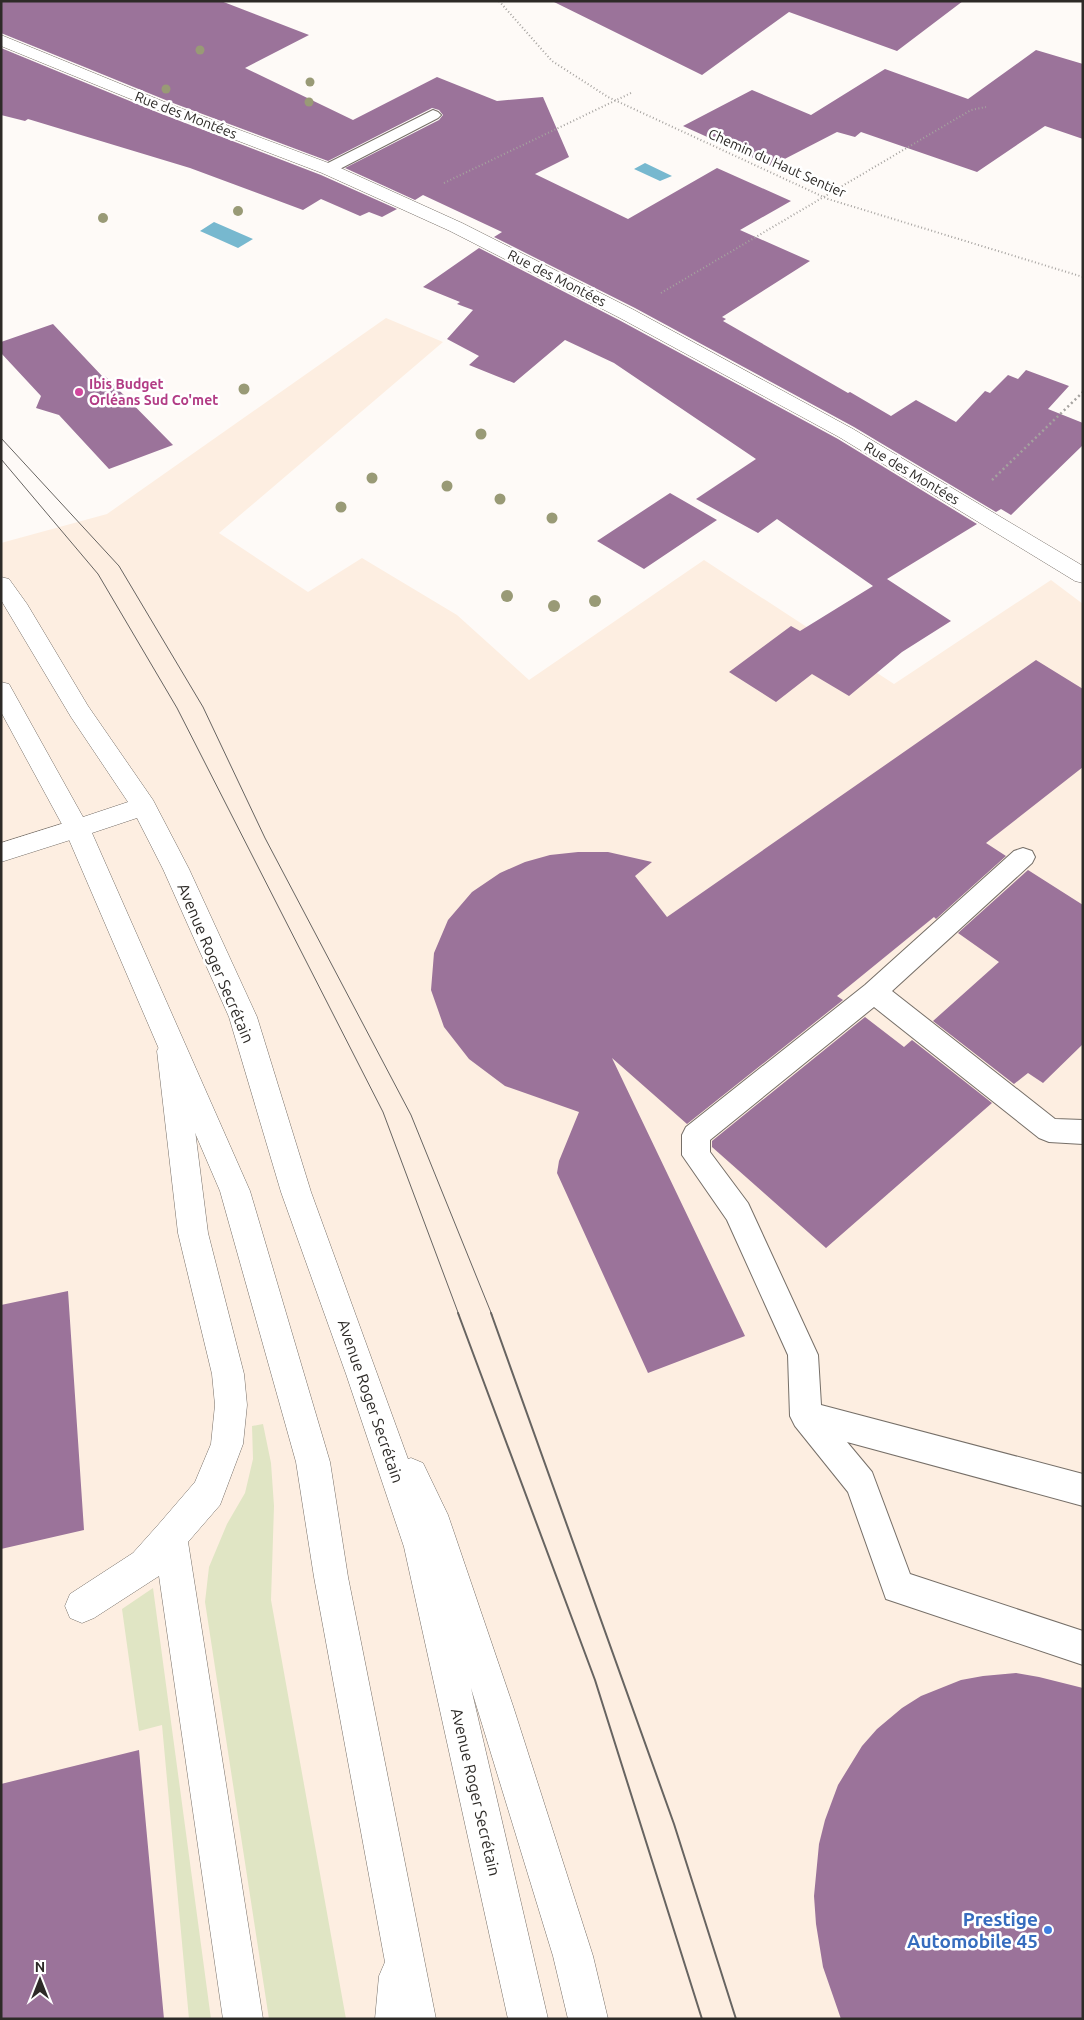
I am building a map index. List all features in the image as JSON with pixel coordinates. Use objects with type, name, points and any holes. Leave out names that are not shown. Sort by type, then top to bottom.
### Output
[{"type":"main road","name":"Rue des Montées","points":[[1,40],[166,108],[328,169],[406,204],[627,314],[846,433],[1083,576]]},
{"type":"main road","name":"Avenue Roger Secrétain","points":[[1,584],[19,609],[79,711],[144,806],[176,868],[243,1017],[296,1192],[362,1374],[420,1547],[528,2019]]},
{"type":"main road","points":[[1,690],[77,828],[235,1191],[314,1462],[331,1577],[416,2019]]},
{"type":"main road","points":[[1,853],[144,806]]},
{"type":"main road","points":[[82,1606],[145,1565],[170,1538],[208,1493],[227,1444],[231,1405],[228,1374],[193,1233],[170,1042]]},
{"type":"main road","points":[[362,1374],[431,1515],[506,1743],[573,1956],[588,2019]]},
{"type":"main road","points":[[170,1538],[244,2019]]},
{"type":"main road","points":[[395,2019],[401,1942]]},
{"type":"lane","points":[[328,169],[432,115]]},
{"type":"lane","points":[[1023,857],[874,992],[696,1135],[696,1155],[738,1212],[803,1355],[806,1416],[861,1483],[898,1587],[1083,1648]]},
{"type":"lane","points":[[874,992],[1049,1130],[1083,1132]]},
{"type":"lane","points":[[806,1416],[1083,1490]]},
{"type":"path","name":"Chemin du Haut Sentier","points":[[499,1],[552,61],[616,101],[823,197],[1083,277]]},
{"type":"path","points":[[406,204],[421,194],[631,94]]},
{"type":"path","points":[[627,314],[971,110],[986,107]]},
{"type":"path","points":[[961,502],[977,494],[1083,392]]},
{"type":"shaded area","points":[[386,318],[443,342],[219,533],[308,592],[362,558],[457,615],[529,680],[704,560],[894,684],[1051,580],[1083,604],[1083,2019],[1,2019],[1,543],[107,514]]},
{"type":"green space","points":[[263,1424],[271,1463],[274,1506],[271,1600],[346,2019],[269,2019],[205,1602],[209,1567],[227,1524],[245,1493],[253,1459],[252,1426]]},
{"type":"green space","points":[[153,1588],[211,2019],[189,2019],[162,1725],[139,1731],[122,1609]]},
{"type":"water","points":[[645,163],[672,176],[660,181],[634,169]]},
{"type":"water","points":[[214,222],[253,239],[238,248],[200,231]]},
{"type":"building","points":[[1,1],[221,1],[309,35],[245,68],[353,120],[437,77],[497,101],[543,97],[569,157],[535,174],[628,219],[717,168],[791,201],[740,230],[810,261],[722,317],[726,319],[723,321],[891,416],[916,400],[956,422],[985,391],[990,393],[1008,375],[1018,379],[1026,370],[1069,386],[1048,409],[1083,423],[1083,445],[1011,515],[1001,509],[996,512],[854,427],[635,308],[494,237],[502,232],[423,195],[415,200],[345,168],[439,120],[443,115],[439,110],[432,108],[328,161],[173,103],[1,33]]},
{"type":"building","points":[[552,1],[963,1],[897,51],[789,12],[702,75]]},
{"type":"building","points":[[1,48],[159,113],[321,175],[397,209],[382,217],[369,212],[360,216],[321,199],[303,210],[190,168],[28,119],[25,121],[1,115]]},
{"type":"building","points":[[1036,50],[1083,64],[1083,139],[1045,126],[977,172],[861,132],[855,137],[837,132],[771,166],[683,126],[752,90],[811,115],[885,69],[968,99]]},
{"type":"building","points":[[479,248],[619,320],[838,439],[977,524],[887,579],[951,621],[902,652],[849,696],[812,674],[776,702],[729,672],[791,626],[800,631],[873,586],[777,519],[758,533],[696,499],[756,459],[614,363],[565,340],[514,383],[469,365],[479,356],[447,339],[473,310],[457,304],[460,302],[423,287]]},
{"type":"building","name":"Ibis Budget Orléans Sud Co'met","points":[[53,324],[102,376],[105,376],[173,445],[109,469],[59,415],[36,408],[41,396],[1,353],[1,342]]},
{"type":"building","points":[[670,493],[717,520],[644,569],[597,541]]},
{"type":"building","points":[[1036,660],[1083,689],[1083,767],[986,843],[1006,856],[936,919],[934,917],[837,996],[843,1000],[687,1124],[612,1058],[745,1336],[648,1373],[557,1173],[559,1161],[579,1112],[505,1086],[469,1059],[444,1027],[431,990],[434,953],[448,920],[472,892],[500,873],[525,862],[550,855],[578,852],[608,852],[652,862],[635,876],[667,917]]},
{"type":"building","points":[[1028,870],[1083,905],[1083,1044],[1043,1083],[1028,1073],[1014,1084],[933,1021],[999,962],[958,933]]},
{"type":"building","points":[[865,1017],[904,1047],[912,1040],[992,1103],[826,1248],[712,1147],[712,1141]]},
{"type":"building","points":[[68,1291],[84,1530],[1,1549],[1,1305]]},
{"type":"building","points":[[1016,1673],[1083,1688],[1083,2019],[841,2019],[823,1967],[816,1924],[814,1896],[819,1844],[825,1820],[838,1785],[862,1746],[877,1729],[902,1708],[921,1696],[961,1680]]},
{"type":"building","points":[[139,1750],[164,2019],[1,2019],[1,1784]]},
{"type":"tram line","points":[[1,438],[119,566],[203,707],[265,838],[411,1115],[492,1315]]},
{"type":"tram line","points":[[1,459],[98,574],[177,708],[383,1112],[459,1315]]},
{"type":"tram line","points":[[458,1313],[595,1680],[702,2019]]},
{"type":"tram line","points":[[491,1313],[674,1824],[736,2019]]},
{"type":"place","name":"Ibis Budget Orléans Sud Co'met","points":[[79,392]]},
{"type":"place","name":"Prestige Automobile 45","points":[[1048,1930]]}]
